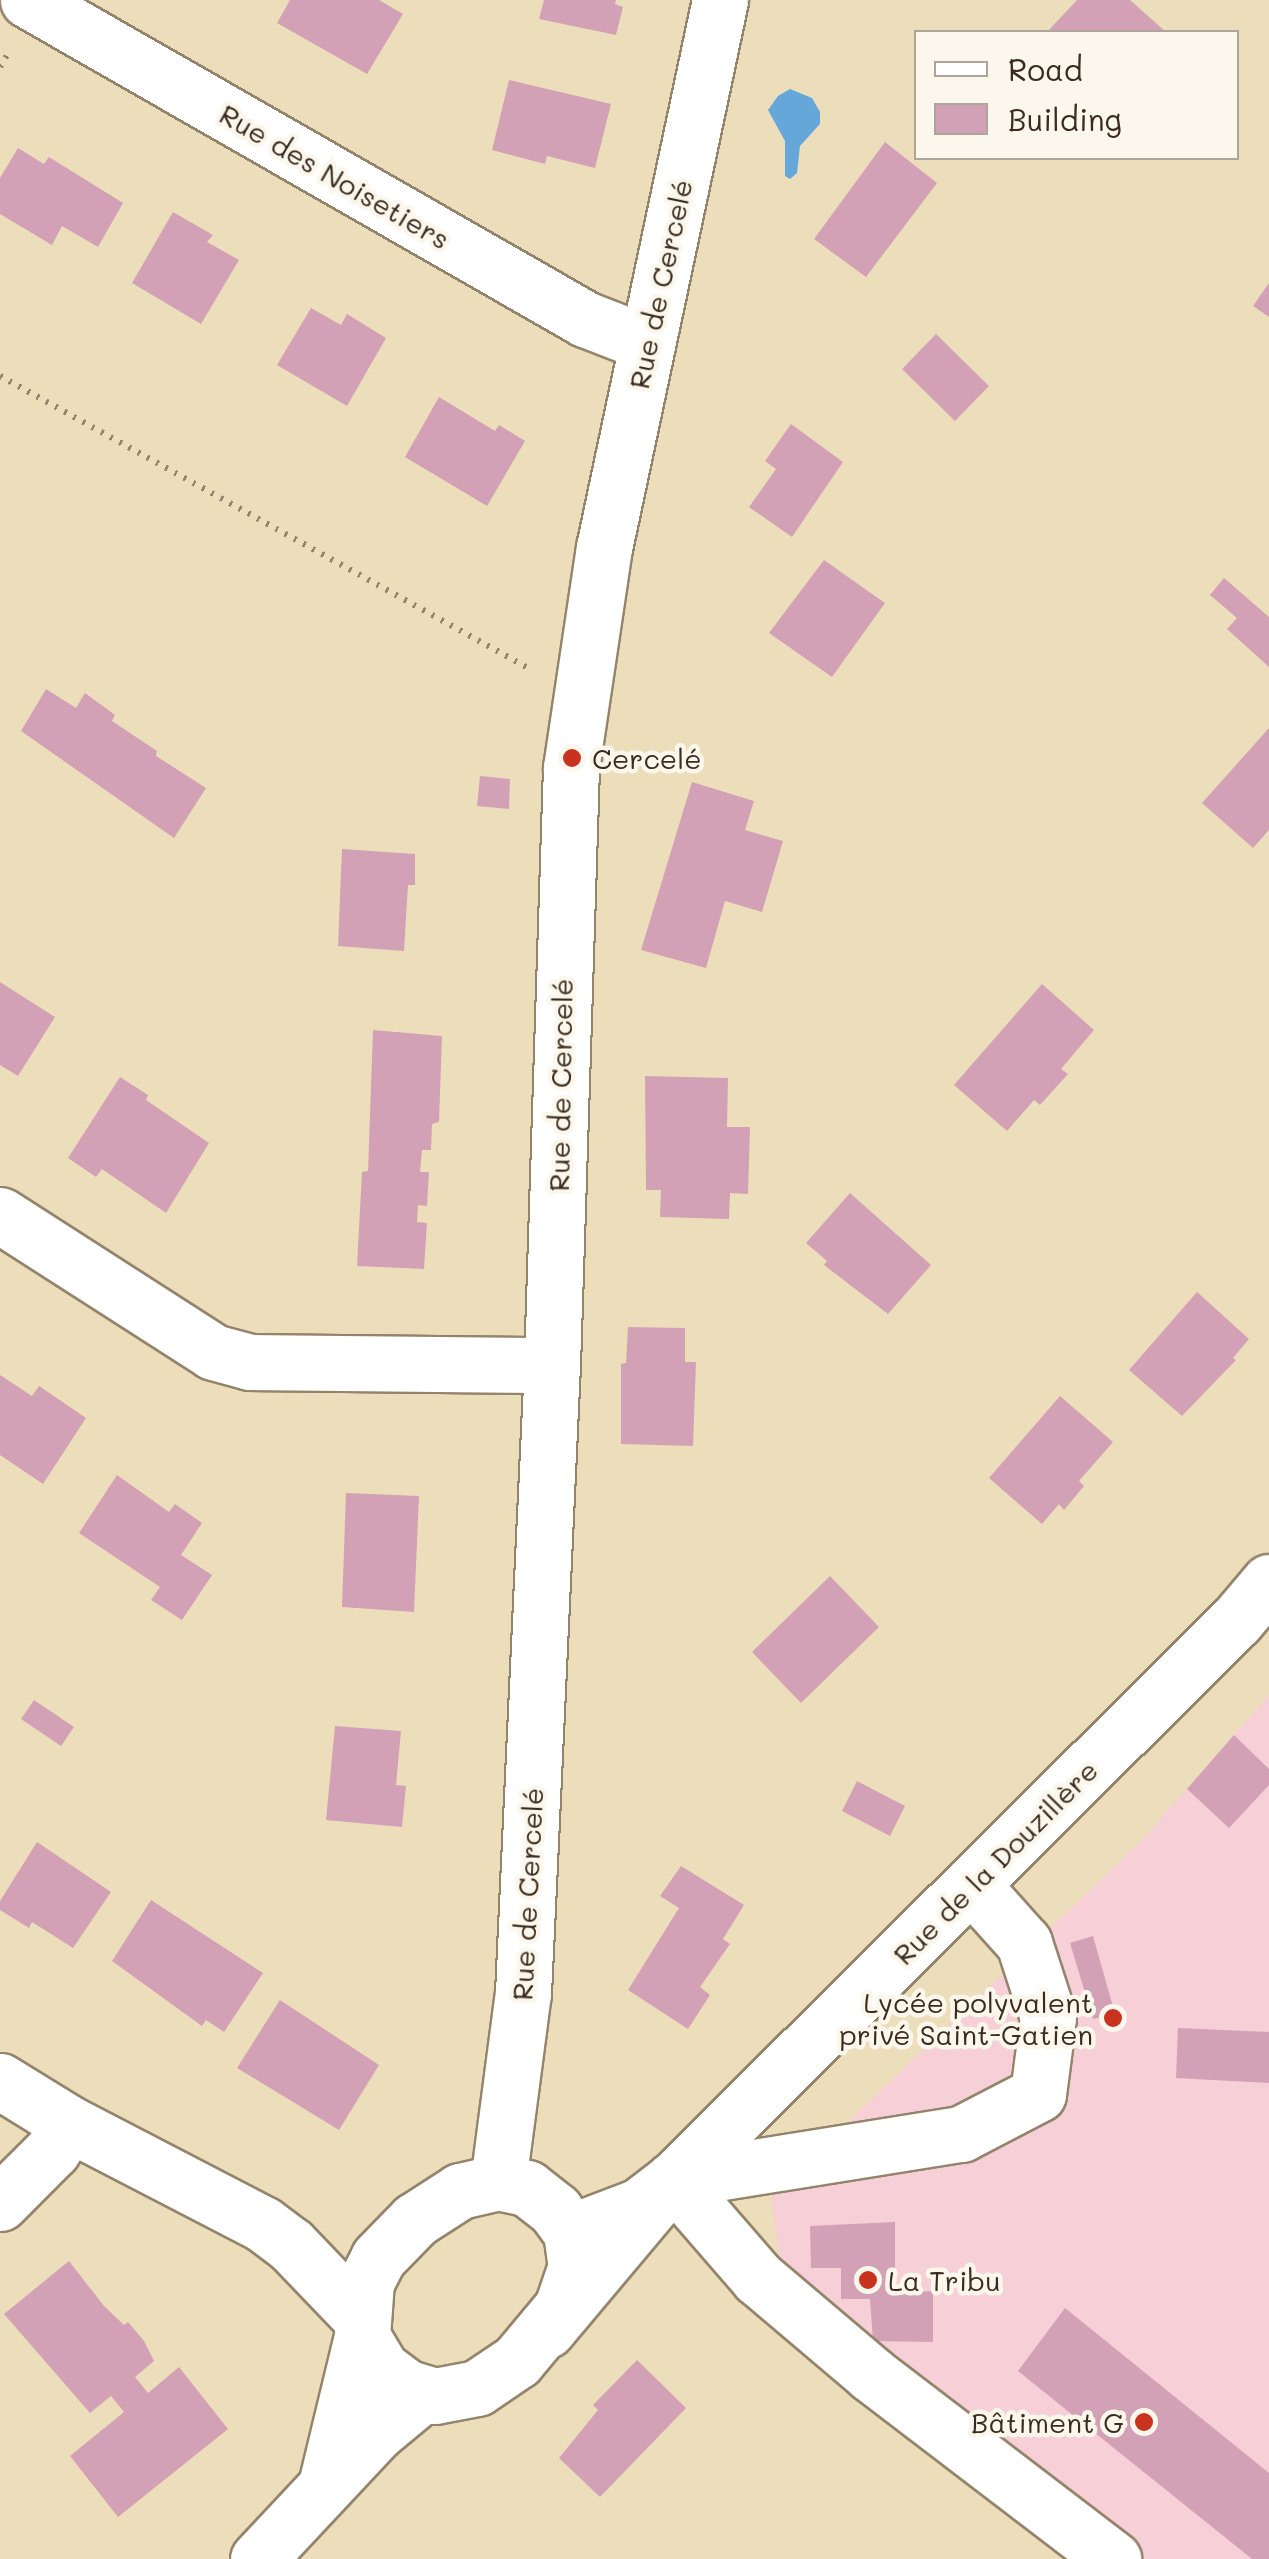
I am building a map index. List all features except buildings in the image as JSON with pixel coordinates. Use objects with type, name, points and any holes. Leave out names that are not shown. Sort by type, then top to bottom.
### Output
[{"type":"street","name":"Rue des Noisetiers","points":[[28,0],[585,318],[648,342]]},
{"type":"street","name":"Rue de Cercelé","points":[[498,2182],[523,1993],[552,1364],[566,831],[582,681],[720,0]]},
{"type":"street","points":[[0,1215],[212,1352],[250,1362],[552,1364]]},
{"type":"street","name":"Rue de la Douzillère","points":[[547,2330],[674,2180],[1269,1582]]},
{"type":"street","points":[[674,2180],[961,2134],[1038,2094],[1048,2017],[1024,1942],[972,1884]]},
{"type":"street","points":[[0,2082],[70,2124],[263,2224],[291,2245],[361,2327],[381,2368],[406,2387],[424,2394],[454,2394],[477,2388],[517,2361],[547,2330],[572,2283],[576,2247],[571,2232],[555,2210],[527,2188],[498,2182],[479,2184],[437,2204],[395,2239],[366,2282],[361,2327],[325,2489]]},
{"type":"street","points":[[0,2204],[52,2151],[70,2124]]},
{"type":"street","points":[[674,2180],[758,2278],[1078,2549]]},
{"type":"street","name":"Rue de la Douzillère","points":[[571,2232],[639,2206],[674,2180]]},
{"type":"street","points":[[263,2224],[322,2239],[395,2239]]},
{"type":"street","points":[[258,2559],[377,2432],[424,2394]]},
{"type":"path","points":[[0,376],[539,674],[582,681]]},
{"type":"shaded area","name":"Lycée polyvalent privé Saint-Gatien","points":[[1269,1695],[1269,2559],[1145,2559],[949,2399],[782,2275],[771,2196],[1142,1840]]},
{"type":"water","points":[[790,89],[812,98],[820,112],[820,124],[800,146],[797,173],[790,179],[785,176],[785,141],[768,110],[778,96]]},
{"type":"place","name":"Cercelé","points":[[572,758]]},
{"type":"place","name":"Lycée polyvalent privé Saint-Gatien","points":[[1113,2018]]},
{"type":"place","name":"La Tribu","points":[[868,2280]]},
{"type":"place","name":"Bâtiment G","points":[[1144,2422]]}]
